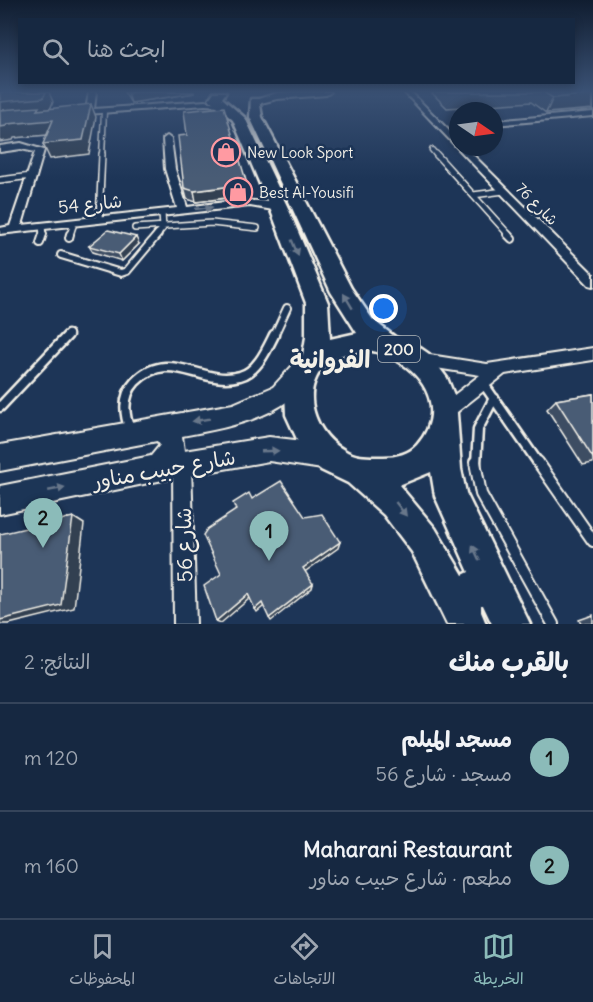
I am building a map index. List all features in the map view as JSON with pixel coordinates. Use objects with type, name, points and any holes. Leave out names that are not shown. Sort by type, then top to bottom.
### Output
[{"type":"main road","points":[[240,121],[279,208],[317,303],[318,337],[298,388],[298,412],[304,429],[315,444],[380,487],[408,518],[436,558],[464,619]]},
{"type":"main road","name":"200","points":[[258,121],[342,292],[361,321],[388,344],[417,359],[437,382],[443,396],[446,469],[451,496],[492,588],[511,624]]},
{"type":"main road","name":"200","points":[[310,362],[330,347],[348,341],[368,340],[388,344]]},
{"type":"main road","points":[[343,464],[382,474],[406,470],[425,459],[439,443],[445,417]]},
{"type":"main road","points":[[464,619],[463,599],[467,591],[479,586],[492,588]]},
{"type":"street","name":"شارع 76","points":[[435,121],[449,135]]},
{"type":"street","points":[[442,128],[449,128]]},
{"type":"street","points":[[166,139],[170,169],[183,210]]},
{"type":"street","points":[[0,148],[21,146],[40,150],[15,229]]},
{"type":"street","name":"شارع 76","points":[[469,156],[593,282]]},
{"type":"street","name":"شارع 54","points":[[0,231],[250,203],[279,208]]},
{"type":"street","points":[[417,359],[467,368],[501,368],[593,354]]},
{"type":"street","points":[[0,458],[235,414],[281,394],[310,362]]},
{"type":"street","points":[[445,417],[501,368]]},
{"type":"street","points":[[143,430],[165,431],[171,438],[172,448],[168,459],[170,467]]},
{"type":"street","name":"شارع حبيب مناور","points":[[0,500],[269,449],[343,464]]},
{"type":"street","name":"شارع 56","points":[[170,467],[185,624]]},
{"type":"lane","points":[[99,220],[104,121]]},
{"type":"lane","points":[[432,150],[512,239]]},
{"type":"lane","points":[[0,180],[31,176]]},
{"type":"lane","points":[[473,195],[504,191]]},
{"type":"lane","points":[[61,255],[121,273],[132,268],[163,228],[162,213]]},
{"type":"lane","points":[[135,228],[163,228],[225,222],[257,228]]},
{"type":"lane","points":[[69,238],[75,223]]},
{"type":"lane","points":[[40,243],[43,234],[42,226]]},
{"type":"lane","points":[[143,430],[124,413],[129,388],[139,378],[153,369],[175,366],[214,376],[243,376],[257,366],[287,308]]},
{"type":"lane","points":[[0,407],[69,334]]},
{"type":"lane","points":[[483,383],[593,541]]},
{"type":"lane","points":[[494,398],[478,429],[475,460],[481,494],[553,624]]},
{"type":"building","points":[[0,121],[40,121],[7,124],[0,127]]},
{"type":"building","points":[[53,121],[87,121],[83,140],[43,144]]},
{"type":"building","points":[[185,121],[228,121],[247,184],[194,191],[184,188],[178,136],[187,135]]},
{"type":"building","points":[[108,230],[136,237],[119,254],[89,246]]},
{"type":"building","points":[[593,394],[593,458],[556,400]]},
{"type":"building","points":[[281,481],[305,517],[322,514],[340,542],[303,568],[313,584],[269,618],[262,603],[255,609],[248,594],[216,621],[204,586],[221,574],[203,535],[207,529],[236,510],[233,503],[249,493],[252,499]]},
{"type":"building","points":[[73,517],[61,605],[0,620],[0,534]]},
{"type":"place","name":"New Look Sport","points":[[226,152]]},
{"type":"place","name":"Best Al-Yousifi","points":[[238,192]]},
{"type":"place","name":"Maharani Restaurant","points":[[43,548]]},
{"type":"place","name":"مسجد الميلم","points":[[269,561]]},
{"type":"district","name":"الفروانية","points":[[330,359]]}]
